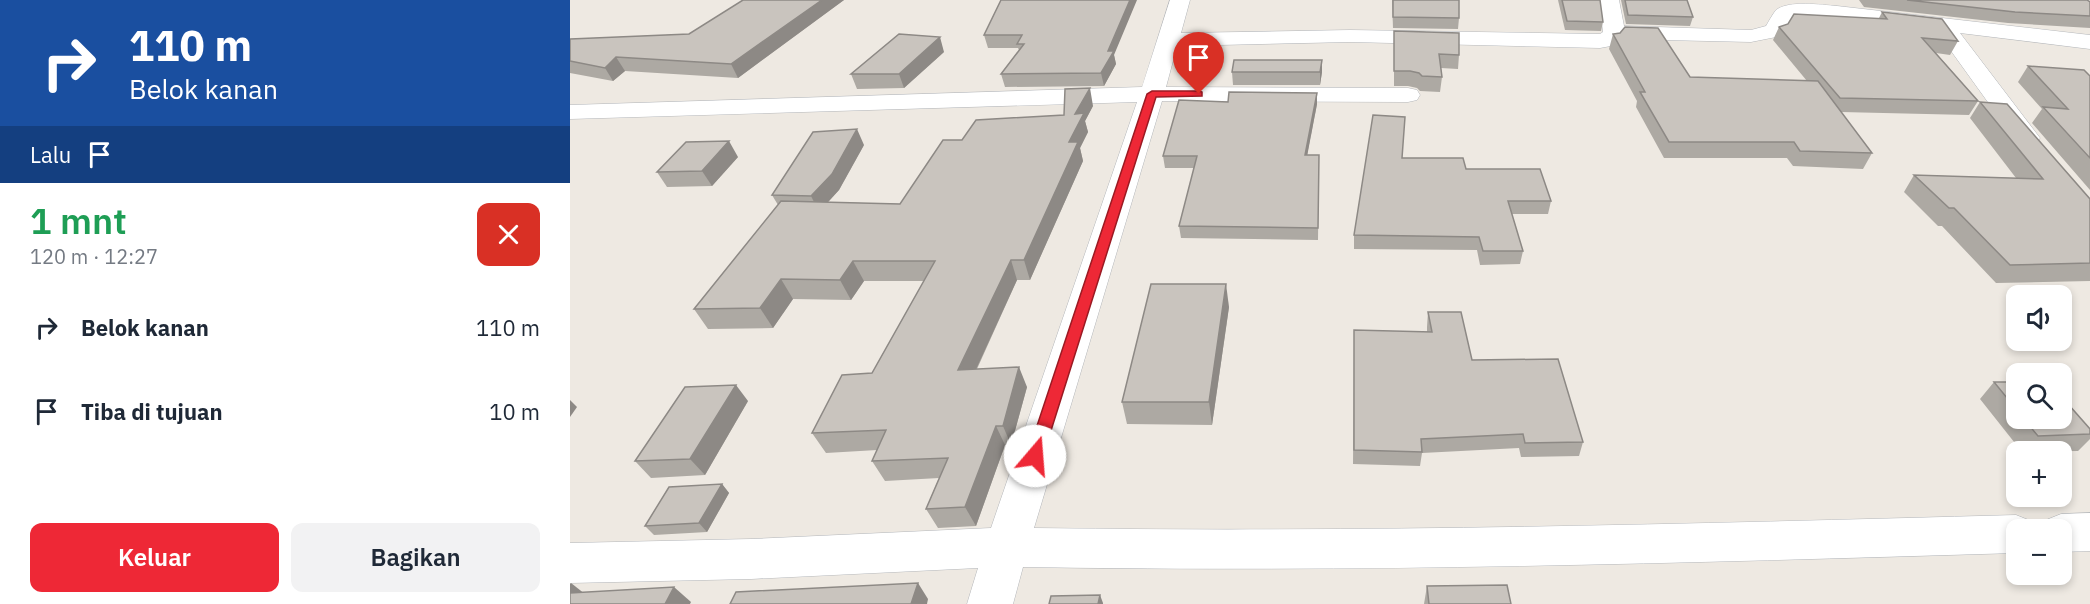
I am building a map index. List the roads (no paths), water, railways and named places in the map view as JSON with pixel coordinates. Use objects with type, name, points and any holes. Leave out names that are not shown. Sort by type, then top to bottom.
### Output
[{"type":"street","points":[[990,604],[1006,547],[1152,94],[1180,0]]},
{"type":"street","points":[[1168,40],[1350,36],[1600,41],[1608,40],[1614,32],[1609,0]]},
{"type":"street","points":[[1614,32],[1751,36],[1773,31],[1785,13],[1795,10],[1837,12],[2090,42]]},
{"type":"street","points":[[1942,24],[2001,106],[2040,153]]},
{"type":"street","points":[[570,112],[1152,94],[1408,95]]},
{"type":"street","points":[[2072,533],[2090,532]]},
{"type":"street","points":[[570,563],[751,559],[1006,547],[1183,550],[1506,548],[2006,534]]}]
